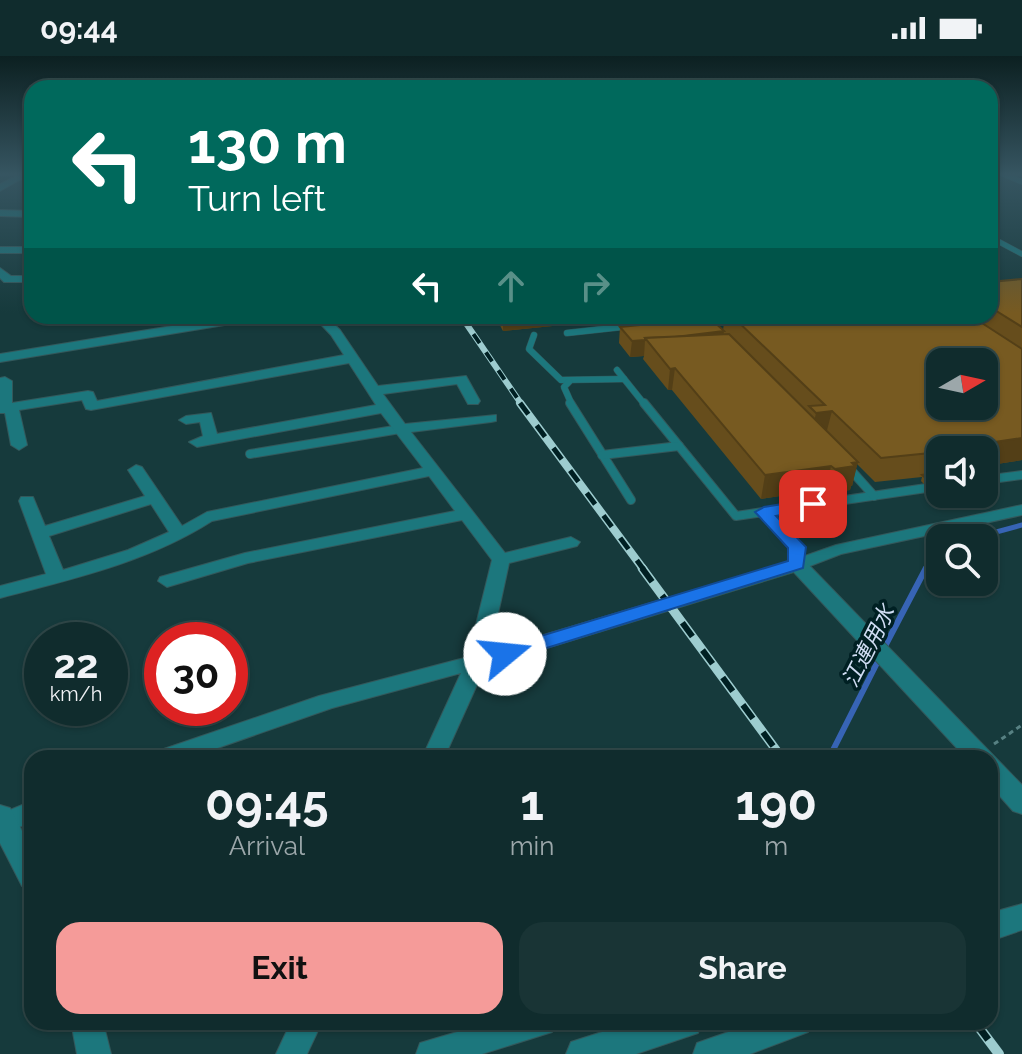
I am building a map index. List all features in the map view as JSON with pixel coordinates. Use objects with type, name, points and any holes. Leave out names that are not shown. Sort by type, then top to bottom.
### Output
[{"type":"street","points":[[2,251],[24,250]]},
{"type":"street","points":[[0,271],[8,280],[24,279]]},
{"type":"street","points":[[0,358],[186,324]]},
{"type":"street","points":[[325,324],[400,429],[501,560]]},
{"type":"street","points":[[5,408],[88,395],[91,406],[352,358]]},
{"type":"street","points":[[374,391],[461,379],[473,401]]},
{"type":"street","points":[[5,381],[5,408],[19,445]]},
{"type":"street","points":[[186,420],[206,416],[204,441],[385,408]]},
{"type":"street","points":[[400,429],[491,418]]},
{"type":"street","points":[[136,470],[178,533]]},
{"type":"street","points":[[0,592],[109,561],[178,533],[207,517],[432,471]]},
{"type":"street","points":[[40,533],[154,498]]},
{"type":"street","points":[[27,501],[56,576]]},
{"type":"street","points":[[186,750],[327,701],[477,662],[836,550],[1022,510]]},
{"type":"street","points":[[167,581],[245,558],[465,514]]},
{"type":"street","points":[[501,560],[571,542]]},
{"type":"street","points":[[437,750],[477,662],[501,560]]},
{"type":"street","points":[[797,564],[974,750]]},
{"type":"street","points":[[998,777],[1022,803]]},
{"type":"street","points":[[24,813],[2,820],[24,862]]},
{"type":"street","points":[[998,924],[1022,917]]},
{"type":"street","points":[[89,1030],[94,1054]]},
{"type":"street","points":[[291,1054],[303,1030]]},
{"type":"street","points":[[431,1054],[514,1030]]},
{"type":"street","points":[[583,1054],[660,1030]]},
{"type":"street","points":[[708,1054],[750,1047],[783,1030]]},
{"type":"lane","points":[[998,241],[1022,254]]},
{"type":"lane","points":[[567,333],[641,324]]},
{"type":"lane","points":[[534,335],[529,349],[553,375],[569,382],[624,379]]},
{"type":"lane","points":[[617,370],[736,516],[926,488]]},
{"type":"lane","points":[[569,382],[564,387],[565,394],[631,500]]},
{"type":"lane","points":[[250,454],[400,429]]},
{"type":"lane","points":[[602,455],[679,446]]},
{"type":"lane","points":[[837,457],[874,496]]},
{"type":"lane","points":[[998,478],[1022,475]]},
{"type":"lane","points":[[764,512],[797,547],[797,564]]},
{"type":"path","points":[[994,750],[1022,725]]},
{"type":"building","points":[[1022,279],[1022,327],[998,312],[998,281]]},
{"type":"building","points":[[716,324],[724,331],[632,341],[620,327]]},
{"type":"building","points":[[740,324],[983,324],[1022,349],[1022,438],[998,442],[998,436],[926,436],[926,453],[881,458],[832,411],[816,413],[809,406],[825,405]]},
{"type":"building","points":[[729,334],[858,462],[852,463],[855,466],[765,475],[675,368],[670,369],[645,338]]},
{"type":"building","points":[[833,489],[838,494],[823,496],[819,491]]},
{"type":"waterway","name":"江連用水","points":[[998,532],[1022,525]]},
{"type":"waterway","name":"江連用水","points":[[883,650],[926,568]]},
{"type":"waterway","name":"江連用水","points":[[833,750],[879,659]]},
{"type":"railway","points":[[466,324],[522,405]]},
{"type":"railway","points":[[520,403],[644,570]]},
{"type":"railway","points":[[642,568],[776,750]]},
{"type":"railway","points":[[981,1030],[999,1054]]},
{"type":"route","points":[[505,654],[797,564],[797,547],[764,512],[813,504]]}]
